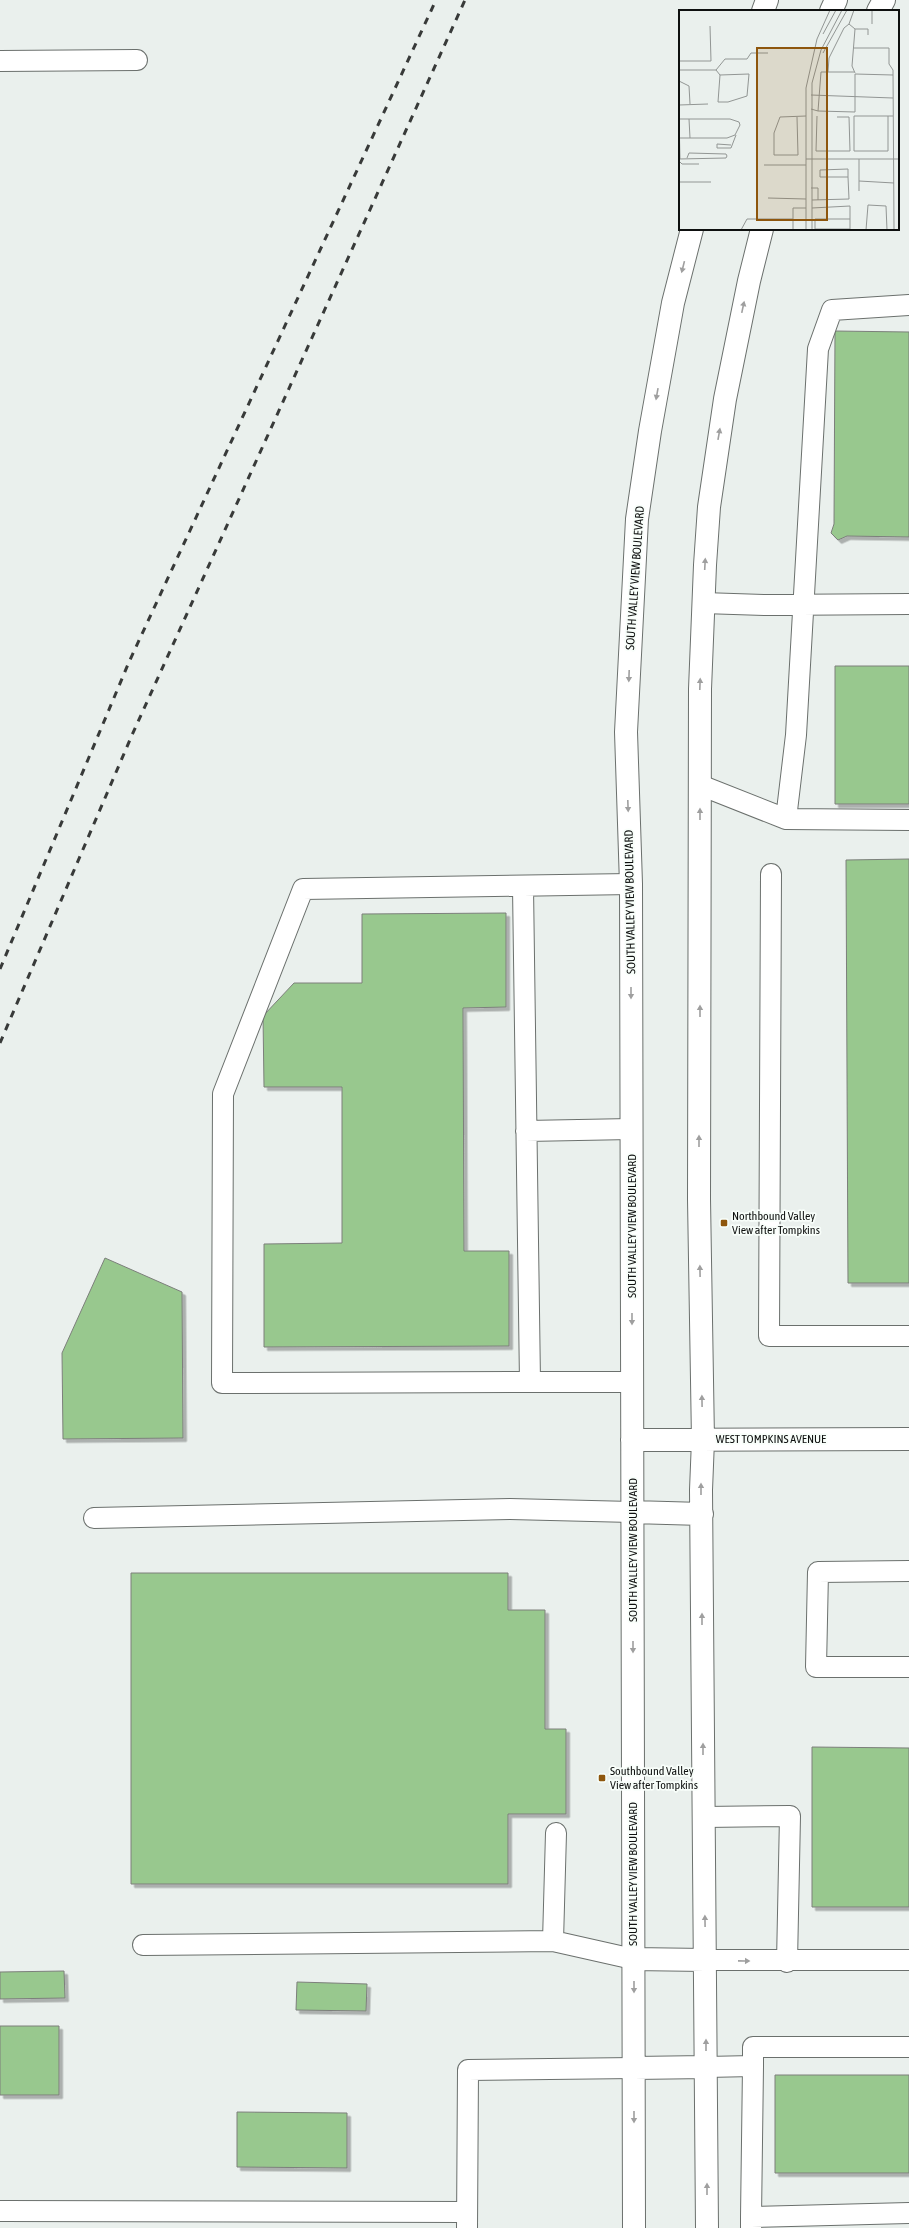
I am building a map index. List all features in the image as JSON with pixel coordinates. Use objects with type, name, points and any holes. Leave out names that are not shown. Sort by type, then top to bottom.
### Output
[{"type":"main road","points":[[749,10],[752,0]]},
{"type":"main road","points":[[763,10],[767,0]]},
{"type":"main road","points":[[831,10],[836,0]]},
{"type":"main road","points":[[879,10],[884,0]]},
{"type":"main road","name":"SOUTH VALLEY VIEW BOULEVARD","points":[[634,2228],[631,884],[626,732],[638,519],[650,432],[673,303],[692,230]]},
{"type":"main road","points":[[707,2228],[702,1514],[703,1440],[699,1199],[700,689],[703,603],[709,507],[716,447],[749,280],[762,230]]},
{"type":"main road","name":"WEST TOMPKINS AVENUE","points":[[632,1440],[909,1439]]},
{"type":"main road","points":[[632,1512],[702,1514]]},
{"type":"main road","points":[[633,1959],[705,1960]]},
{"type":"main road","points":[[634,2068],[706,2067]]},
{"type":"lane","points":[[0,61],[137,60]]},
{"type":"lane","points":[[786,819],[796,735],[805,604],[818,349],[832,310],[909,305]]},
{"type":"lane","points":[[703,603],[909,604]]},
{"type":"lane","points":[[700,785],[786,819],[909,820]]},
{"type":"lane","points":[[771,874],[769,1336],[909,1336]]},
{"type":"lane","points":[[631,884],[523,887],[303,889],[223,1094],[222,1383],[632,1382]]},
{"type":"lane","points":[[523,887],[530,1382]]},
{"type":"lane","points":[[526,1131],[631,1129]]},
{"type":"lane","points":[[94,1518],[510,1509],[632,1512]]},
{"type":"lane","points":[[909,1571],[818,1572],[816,1667],[909,1667]]},
{"type":"lane","points":[[704,1817],[790,1816],[787,1962]]},
{"type":"lane","points":[[554,1941],[556,1833]]},
{"type":"lane","points":[[144,1945],[554,1941],[633,1959]]},
{"type":"lane","points":[[705,1960],[787,1962],[909,1960]]},
{"type":"lane","points":[[909,2047],[753,2047],[751,2222],[909,2213]]},
{"type":"lane","points":[[706,2067],[753,2066]]},
{"type":"lane","points":[[0,2211],[467,2220],[468,2070],[634,2068]]},
{"type":"building","points":[[835,331],[909,332],[909,537],[847,536],[838,540],[831,533],[834,524]]},
{"type":"building","points":[[835,666],[909,666],[909,804],[835,804]]},
{"type":"building","points":[[909,859],[909,1283],[848,1283],[846,860]]},
{"type":"building","points":[[506,913],[506,1007],[463,1008],[464,1251],[509,1251],[509,1346],[264,1347],[264,1244],[342,1243],[342,1087],[264,1087],[263,1016],[294,983],[362,983],[362,914]]},
{"type":"building","points":[[105,1258],[182,1292],[183,1438],[63,1439],[62,1353]]},
{"type":"building","points":[[131,1573],[508,1573],[508,1610],[545,1610],[545,1729],[566,1729],[566,1814],[508,1814],[508,1884],[131,1884]]},
{"type":"building","points":[[812,1747],[909,1748],[909,1907],[812,1907]]},
{"type":"building","points":[[64,1971],[65,1998],[0,1999],[0,1972]]},
{"type":"building","points":[[297,1982],[367,1984],[366,2011],[296,2010]]},
{"type":"building","points":[[0,2026],[59,2026],[59,2095],[0,2095]]},
{"type":"building","points":[[775,2075],[909,2075],[909,2173],[775,2173]]},
{"type":"building","points":[[237,2112],[347,2113],[347,2168],[237,2167]]},
{"type":"railway","points":[[0,969],[129,662],[436,0]]},
{"type":"railway","points":[[0,1043],[132,735],[465,0]]},
{"type":"place","name":"Northbound Valley View after Tompkins","points":[[724,1223]]},
{"type":"place","name":"Southbound Valley View after Tompkins","points":[[602,1778]]}]
